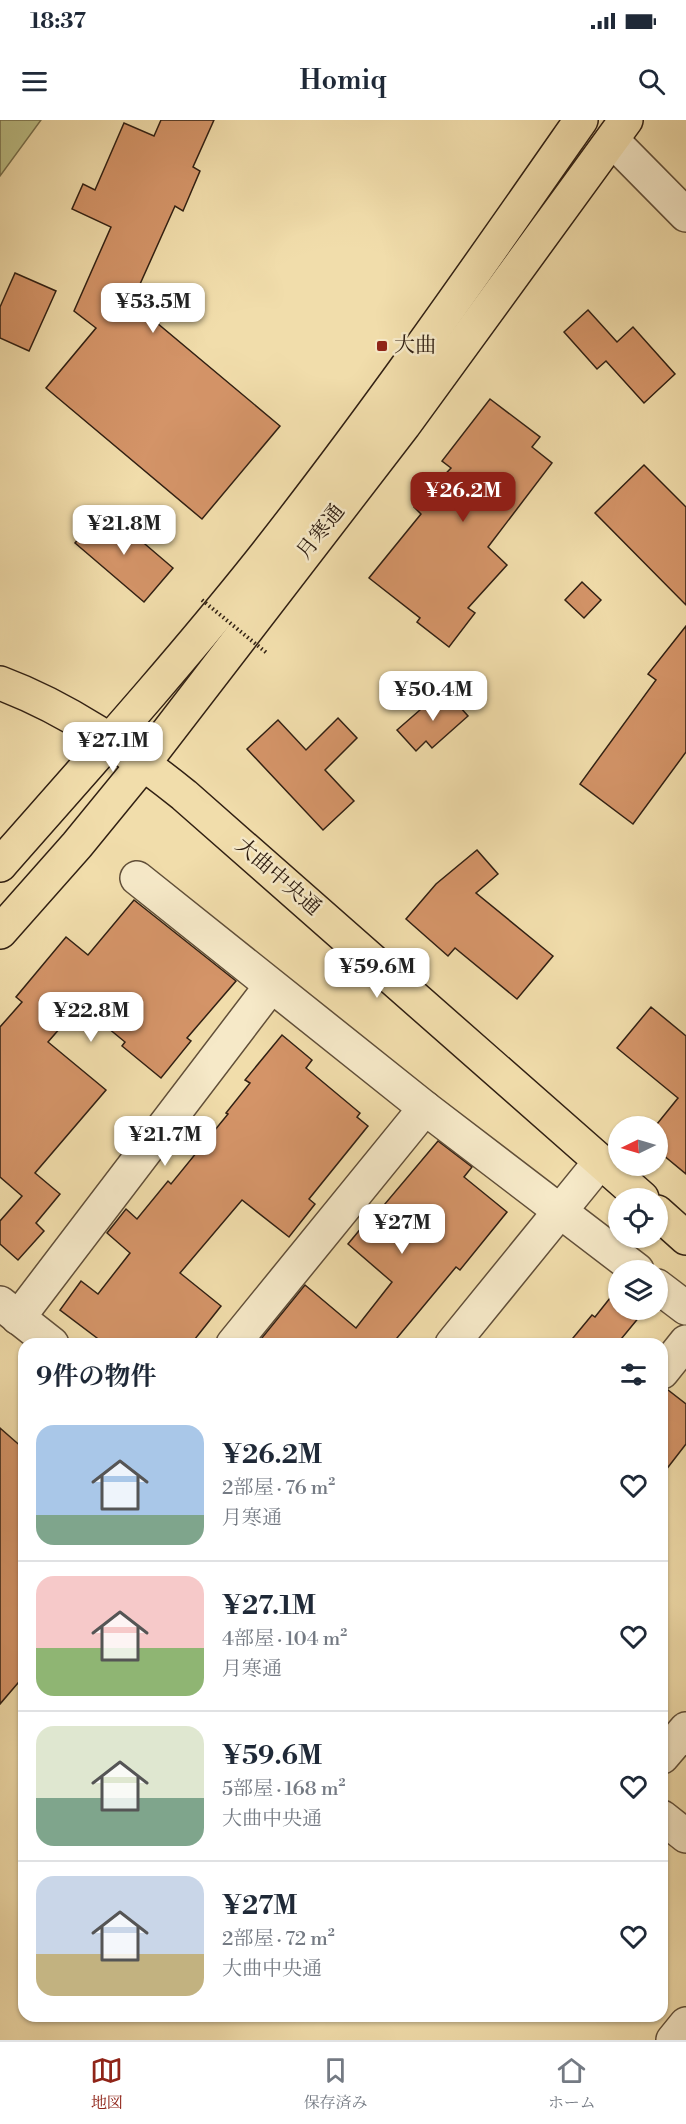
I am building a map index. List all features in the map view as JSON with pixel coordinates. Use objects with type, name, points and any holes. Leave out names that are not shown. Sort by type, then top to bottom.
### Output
[{"type":"main road","name":"月寒通","points":[[0,865],[111,741],[260,562],[410,363],[581,120]]},
{"type":"main road","name":"月寒通","points":[[0,932],[77,845],[144,763],[404,424],[619,130]]},
{"type":"main road","name":"大曲中央通","points":[[0,683],[69,716],[111,741],[144,763],[184,795],[630,1188]]},
{"type":"main road","points":[[668,1222],[686,1238]]},
{"type":"street","points":[[619,130],[686,215]]},
{"type":"street","points":[[137,878],[425,1108],[624,1260]]},
{"type":"street","points":[[44,1338],[9,1310],[271,986]]},
{"type":"street","points":[[238,1338],[425,1108]]},
{"type":"street","points":[[458,1338],[600,1162]]},
{"type":"street","points":[[668,1294],[686,1308]]},
{"type":"street","points":[[668,1364],[686,1342]]},
{"type":"street","points":[[668,1750],[686,1729]]},
{"type":"street","points":[[668,1822],[686,1836]]},
{"type":"street","points":[[673,2040],[686,2024]]},
{"type":"path","points":[[202,600],[268,654]]},
{"type":"green space","points":[[0,120],[41,120],[0,176]]},
{"type":"building","points":[[161,120],[214,120],[193,167],[200,171],[183,211],[175,206],[132,302],[280,426],[202,519],[46,388],[96,328],[74,311],[111,227],[72,209],[83,184],[95,190],[124,123],[154,136]]},
{"type":"building","points":[[15,273],[56,291],[29,351],[0,338],[0,307]]},
{"type":"building","points":[[588,310],[617,342],[633,327],[675,374],[644,403],[606,361],[597,369],[564,332]]},
{"type":"building","points":[[490,399],[540,437],[532,447],[552,463],[488,547],[507,565],[468,608],[475,613],[449,647],[417,622],[420,618],[369,578],[421,514],[414,507],[451,468],[442,461]]},
{"type":"building","points":[[644,465],[686,507],[686,605],[595,513]]},
{"type":"building","points":[[104,509],[173,568],[144,602],[75,543]]},
{"type":"building","points":[[582,582],[601,600],[584,618],[565,600]]},
{"type":"building","points":[[686,626],[686,752],[633,824],[580,784],[656,680],[648,674]]},
{"type":"building","points":[[444,689],[468,716],[432,748],[426,741],[416,751],[397,730]]},
{"type":"building","points":[[338,718],[357,738],[325,770],[354,801],[323,830],[247,749],[278,720],[306,750]]},
{"type":"building","points":[[477,850],[498,874],[476,893],[553,956],[517,999],[455,948],[448,956],[406,919],[436,884]]},
{"type":"building","points":[[134,900],[236,981],[187,1038],[191,1041],[161,1078],[122,1046],[125,1042],[80,1005],[48,1042],[106,1090],[35,1173],[60,1194],[36,1223],[44,1231],[18,1260],[0,1244],[0,1221],[22,1196],[0,1177],[0,1027],[22,1002],[16,997],[66,937],[88,955]]},
{"type":"building","points":[[651,1007],[686,1036],[686,1174],[668,1159],[668,1116],[663,1116],[678,1098],[617,1048]]},
{"type":"building","points":[[282,1035],[312,1060],[306,1068],[360,1113],[357,1117],[368,1126],[309,1199],[315,1204],[289,1237],[242,1200],[180,1273],[221,1306],[196,1338],[97,1338],[60,1310],[81,1281],[98,1294],[130,1253],[107,1233],[126,1209],[137,1219],[168,1181],[171,1184],[228,1114],[226,1113],[250,1083],[245,1080]]},
{"type":"building","points":[[438,1141],[472,1167],[464,1177],[507,1212],[460,1270],[456,1267],[397,1338],[262,1338],[305,1285],[356,1328],[392,1282],[348,1244],[372,1215],[374,1217]]},
{"type":"building","points":[[608,1301],[608,1320],[637,1320],[622,1338],[573,1338],[592,1315],[595,1317]]},
{"type":"building","points":[[668,1390],[686,1404],[686,1444],[668,1467]]},
{"type":"building","points":[[0,1428],[18,1444],[18,1683],[0,1704]]},
{"type":"place","name":"大曲","points":[[382,346]]}]
